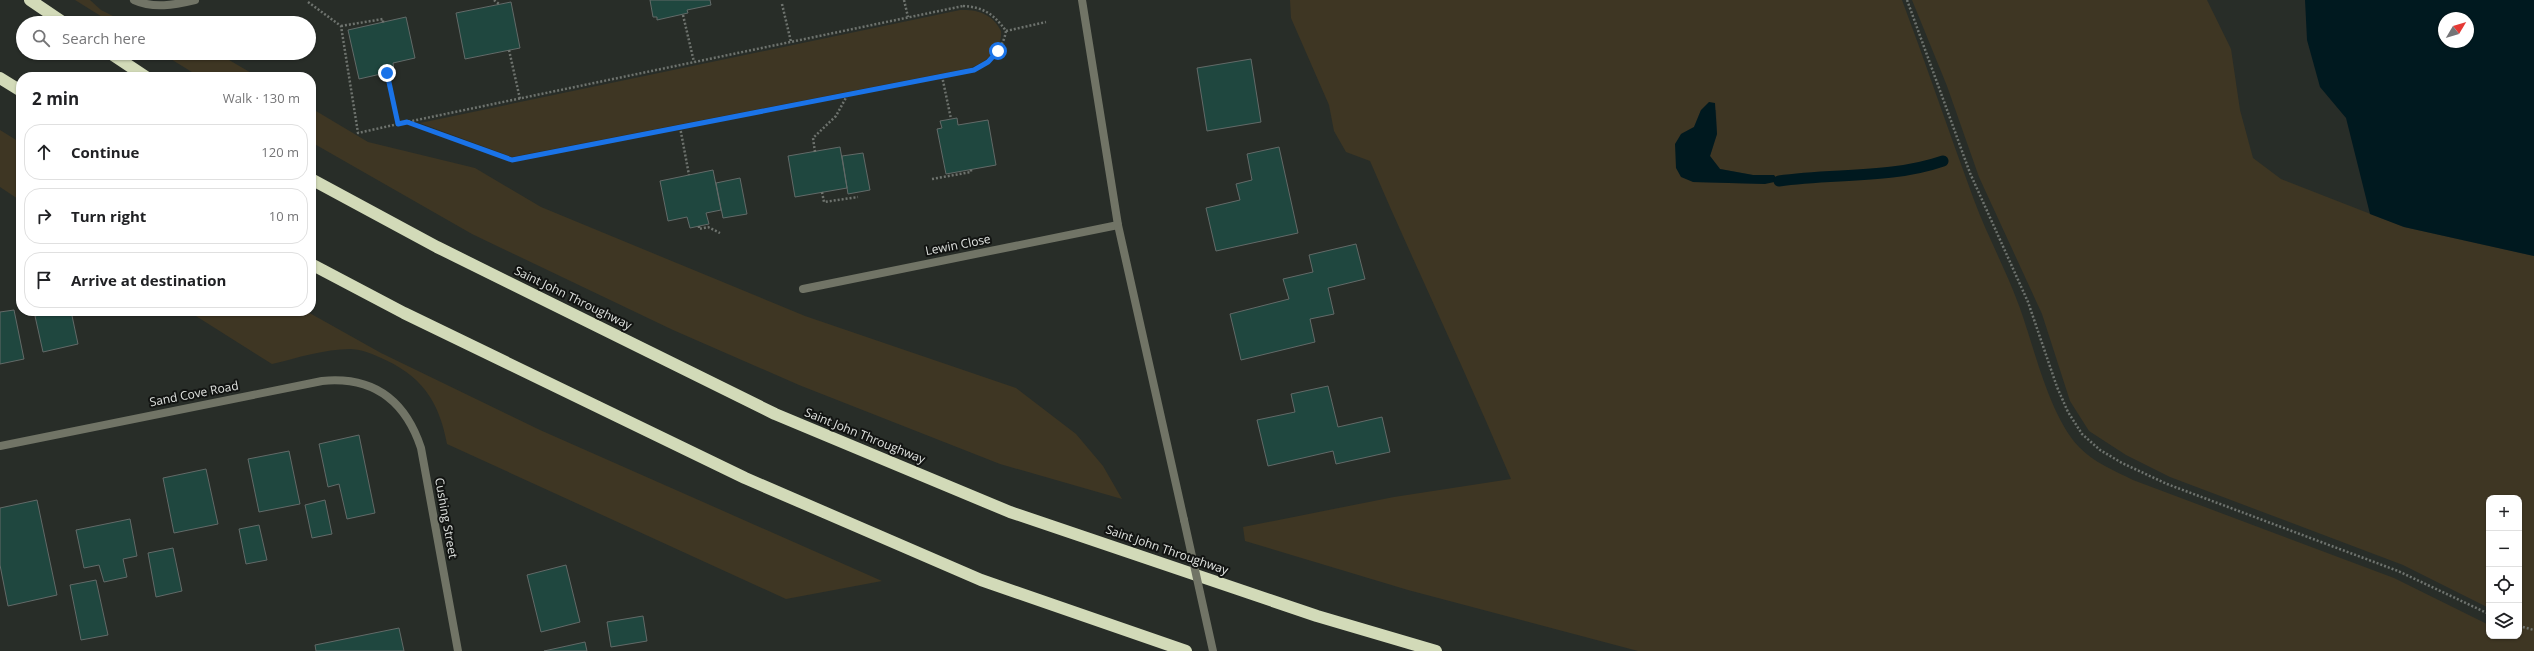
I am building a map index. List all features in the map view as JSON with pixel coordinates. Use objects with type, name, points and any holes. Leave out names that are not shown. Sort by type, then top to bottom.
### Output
[{"type":"highway","points":[[30,0],[54,16]]},
{"type":"highway","points":[[120,60],[138,72]]},
{"type":"highway","points":[[0,78],[16,88]]},
{"type":"highway","name":"Saint John Throughway","points":[[316,182],[437,247],[775,414],[1010,512],[1317,616],[1436,651]]},
{"type":"highway","points":[[316,267],[411,316],[745,478],[981,580],[1186,651]]},
{"type":"street","points":[[134,0],[145,4],[165,6],[196,0]]},
{"type":"street","points":[[1082,0],[1118,225],[1213,651]]},
{"type":"street","name":"Lewin Close","points":[[803,288],[1118,225]]},
{"type":"street","name":"Sand Cove Road","points":[[0,446],[322,381],[341,379],[358,382],[370,385],[390,397]]},
{"type":"street","name":"Cushing Street","points":[[390,397],[409,419],[421,448],[458,651]]},
{"type":"path","points":[[494,0],[499,4]]},
{"type":"path","points":[[904,0],[908,17]]},
{"type":"path","points":[[1907,0],[1970,173],[2028,302],[2057,387],[2068,412],[2082,434],[2100,450],[2122,463],[2167,484],[2398,571],[2486,613]]},
{"type":"path","points":[[308,2],[341,26],[358,132],[963,6],[973,6],[992,15],[1006,31]]},
{"type":"path","points":[[782,4],[791,42]]},
{"type":"path","points":[[683,15],[694,62]]},
{"type":"path","points":[[341,26],[383,19],[383,23]]},
{"type":"path","points":[[1006,31],[1046,22]]},
{"type":"path","points":[[407,122],[512,160],[974,70],[988,62],[1002,45],[1006,31]]},
{"type":"path","points":[[509,50],[520,99]]},
{"type":"path","points":[[387,73],[398,124]]},
{"type":"path","points":[[942,76],[951,119]]},
{"type":"path","points":[[815,152],[813,138],[836,116],[848,94]]},
{"type":"path","points":[[680,127],[688,175]]},
{"type":"path","points":[[932,180],[971,172],[971,169]]},
{"type":"path","points":[[822,192],[824,202],[858,197]]},
{"type":"path","points":[[699,226],[699,229],[708,227],[720,233]]},
{"type":"path","points":[[2522,627],[2534,630]]},
{"type":"shaded area","points":[[75,0],[90,0],[101,10],[113,16],[101,16]]},
{"type":"shaded area","points":[[1290,0],[1902,0],[1974,200],[2018,303],[2050,398],[2068,433],[2079,447],[2097,462],[2133,480],[2394,578],[2486,624],[2486,639],[2522,639],[2522,495],[2486,495],[2486,606],[2403,565],[2170,477],[2126,455],[2089,431],[2070,401],[2042,314],[1979,177],[1947,86],[1912,0],[2207,0],[2231,49],[2240,110],[2253,158],[2281,179],[2404,227],[2534,256],[2534,651],[1638,651],[1408,590],[1245,541],[1243,527],[1394,497],[1511,479],[1370,161],[1346,152],[1334,131],[1329,105],[1291,18]],"holes":[[[1701,110],[1716,110],[1717,134],[1710,156],[1720,169],[1753,175],[1769,175],[1765,184],[1693,182],[1681,134],[1694,127]]]},
{"type":"shaded area","points":[[960,10],[972,10],[984,14],[994,20],[1001,31],[999,44],[992,54],[981,63],[970,68],[512,157],[420,123]]},
{"type":"shaded area","points":[[172,60],[229,60],[249,72],[192,72]]},
{"type":"shaded area","points":[[316,111],[368,142],[475,168],[541,207],[805,316],[1016,388],[1076,434],[1103,466],[1122,499],[1000,464],[799,385],[673,330],[472,234],[316,145]]},
{"type":"shaded area","points":[[0,130],[16,140],[16,198],[0,187]]},
{"type":"shaded area","points":[[196,316],[315,316],[381,353],[540,430],[882,581],[786,599],[447,444],[444,428],[439,414],[426,391],[406,372],[379,357],[357,350],[340,349],[311,354],[272,364]]},
{"type":"water","points":[[2305,0],[2534,0],[2534,256],[2404,227],[2370,214],[2346,118],[2320,87],[2307,40]]},
{"type":"water","points":[[1709,102],[1715,103],[1717,134],[1710,156],[1720,169],[1753,175],[1774,175],[1779,181],[1765,184],[1693,182],[1681,177],[1676,168],[1675,144],[1681,134],[1694,127],[1701,110]]},
{"type":"building","points":[[650,0],[710,0],[711,5],[687,10],[688,13],[657,20],[657,17],[653,17]]},
{"type":"building","points":[[511,2],[520,48],[465,59],[456,13]]},
{"type":"building","points":[[406,17],[415,58],[393,63],[394,71],[359,79],[348,30]]},
{"type":"building","points":[[1251,59],[1261,122],[1207,131],[1197,68]]},
{"type":"building","points":[[957,118],[958,125],[988,120],[996,165],[946,174],[937,129],[942,128],[940,121]]},
{"type":"building","points":[[840,147],[847,188],[795,197],[788,156]]},
{"type":"building","points":[[1279,147],[1298,233],[1216,251],[1206,208],[1240,200],[1236,184],[1252,180],[1247,154]]},
{"type":"building","points":[[863,153],[870,190],[848,194],[842,156]]},
{"type":"building","points":[[713,170],[721,210],[706,213],[709,224],[690,228],[687,217],[668,221],[660,181]]},
{"type":"building","points":[[740,178],[747,214],[723,218],[716,183]]},
{"type":"building","points":[[1356,244],[1365,279],[1328,288],[1334,314],[1310,319],[1315,342],[1241,360],[1230,314],[1289,299],[1283,279],[1313,272],[1309,255]]},
{"type":"building","points":[[14,310],[24,359],[0,364],[0,312]]},
{"type":"building","points":[[35,316],[72,316],[78,344],[43,352]]},
{"type":"building","points":[[1328,386],[1338,427],[1382,417],[1390,452],[1336,464],[1333,451],[1268,466],[1257,420],[1295,412],[1291,394]]},
{"type":"building","points":[[359,435],[375,513],[347,519],[339,484],[328,487],[319,444]]},
{"type":"building","points":[[289,451],[300,504],[259,512],[248,459]]},
{"type":"building","points":[[206,469],[218,524],[174,533],[163,478]]},
{"type":"building","points":[[37,500],[57,595],[8,606],[0,565],[0,508]]},
{"type":"building","points":[[325,500],[332,534],[312,538],[305,505]]},
{"type":"building","points":[[130,519],[137,556],[123,559],[127,577],[104,582],[99,565],[84,568],[76,530]]},
{"type":"building","points":[[259,525],[267,560],[246,564],[239,529]]},
{"type":"building","points":[[173,548],[182,591],[156,597],[148,553]]},
{"type":"building","points":[[566,565],[580,622],[541,632],[527,575]]},
{"type":"building","points":[[96,580],[108,635],[81,640],[70,585]]},
{"type":"building","points":[[643,616],[647,641],[611,647],[607,622]]},
{"type":"building","points":[[399,628],[404,651],[316,651],[315,645]]},
{"type":"building","points":[[585,642],[587,651],[544,651]]},
{"type":"waterway","points":[[1779,181],[1903,171],[1943,161]]},
{"type":"route","points":[[387,73],[398,124],[407,122],[512,160],[974,70],[988,62],[998,51]]}]
